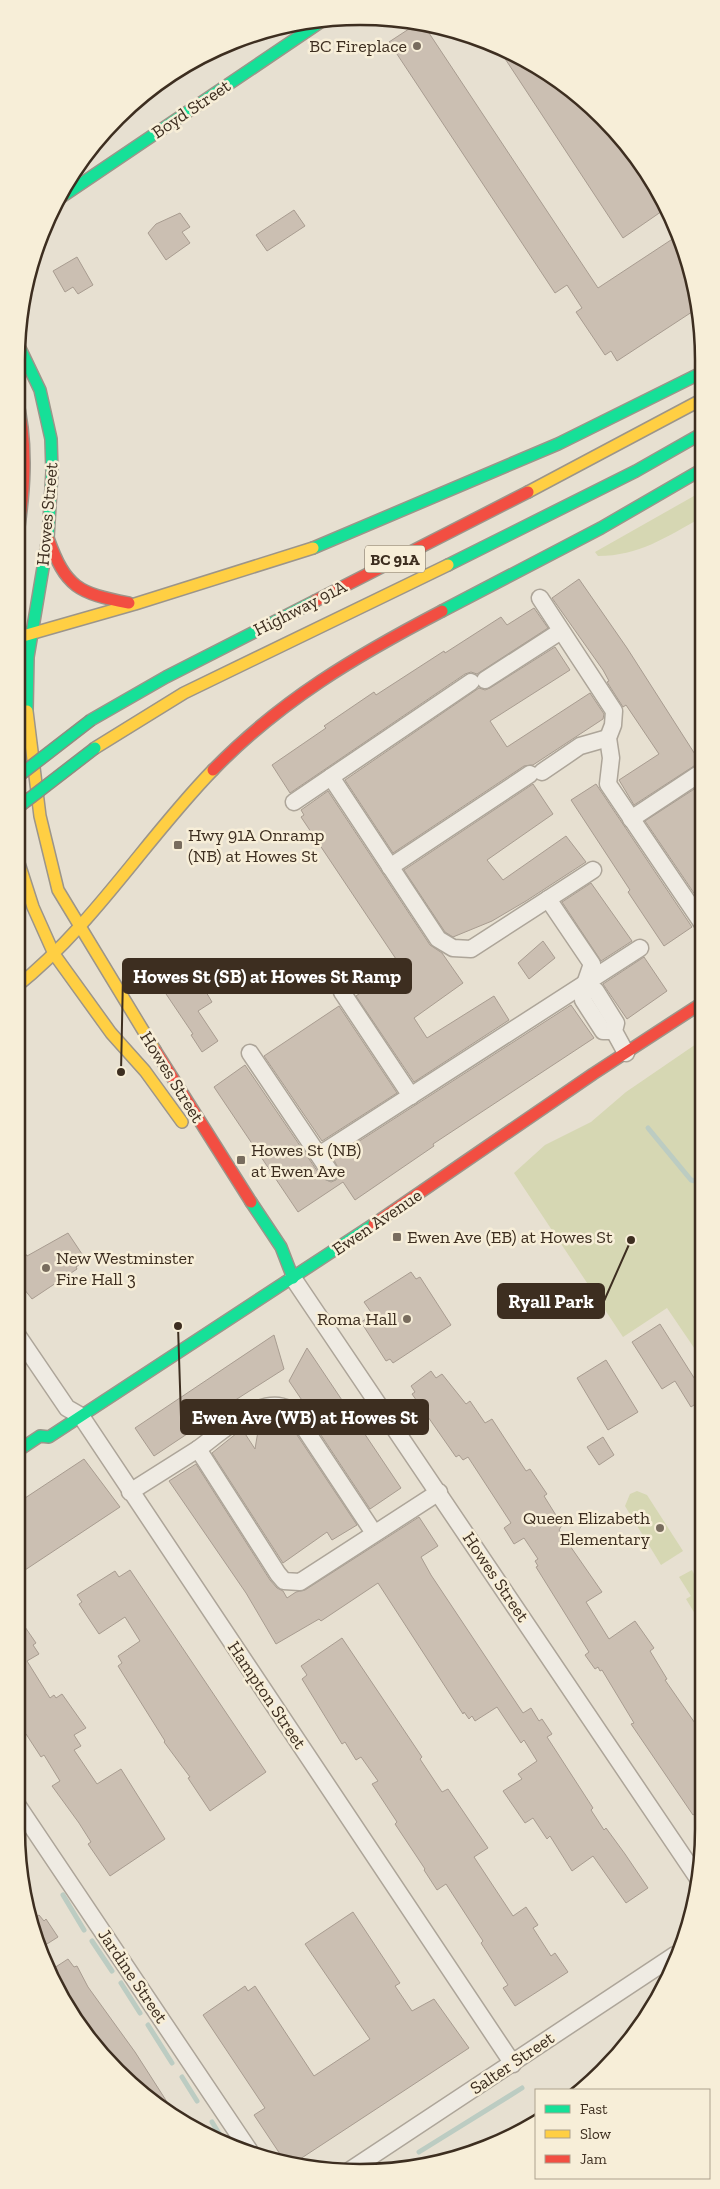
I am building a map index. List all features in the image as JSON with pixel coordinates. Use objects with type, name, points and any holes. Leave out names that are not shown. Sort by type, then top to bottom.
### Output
[{"type":"main road","name":"Boyd Street","points":[[71,191],[311,29]]},
{"type":"main road","name":"Howes Street","points":[[25,359],[40,390],[51,439],[52,472],[48,538],[28,657],[27,721],[32,773],[40,816],[58,890],[79,928],[179,1090],[281,1247],[293,1278]]},
{"type":"main road","points":[[25,635],[135,604],[312,548],[558,444],[695,376]]},
{"type":"main road","name":"Highway 91A","points":[[25,771],[91,720],[166,677],[557,477],[695,403]]},
{"type":"main road","name":"Highway 91A","points":[[25,802],[95,748],[184,693],[544,518],[636,471],[695,437]]},
{"type":"main road","points":[[25,980],[36,972],[79,928],[236,746],[280,709],[362,654],[648,503],[695,474]]},
{"type":"main road","points":[[48,538],[58,566],[74,587],[91,596],[135,604]]},
{"type":"main road","name":"Howes Street","points":[[25,883],[33,908],[54,954],[111,1033],[145,1071],[187,1130]]},
{"type":"main road","name":"Ewen Avenue","points":[[25,1446],[40,1436],[49,1442],[81,1416],[413,1199],[695,1008]]},
{"type":"main road","name":"Howes Street","points":[[270,1254],[293,1278]]},
{"type":"street","points":[[540,598],[614,712],[614,725],[608,738],[610,758],[608,784],[631,819],[695,902]]},
{"type":"street","points":[[294,802],[478,681],[561,631]]},
{"type":"street","points":[[390,866],[580,746],[608,738]]},
{"type":"street","points":[[331,777],[438,939],[453,948],[470,949],[593,870]]},
{"type":"street","points":[[631,819],[695,777]]},
{"type":"street","points":[[548,899],[592,964],[585,987]]},
{"type":"street","points":[[319,1155],[585,987],[640,948]]},
{"type":"street","points":[[585,987],[596,991],[616,1023],[614,1032],[626,1053]]},
{"type":"street","points":[[342,992],[411,1096]]},
{"type":"street","points":[[250,1053],[330,1172]]},
{"type":"street","name":"Howes Street","points":[[293,1278],[439,1492],[692,1871]]},
{"type":"street","name":"Hampton Street","points":[[25,1346],[67,1408],[81,1416],[513,2064]]},
{"type":"street","points":[[130,1492],[251,1411],[267,1405],[287,1408],[299,1420],[374,1533]]},
{"type":"street","points":[[198,1448],[284,1581],[300,1582],[439,1492]]},
{"type":"street","name":"Jardine Street","points":[[25,1816],[244,2143]]},
{"type":"street","name":"Salter Street","points":[[360,2164],[668,1960]]},
{"type":"green space","points":[[695,495],[695,521],[652,544],[626,553],[598,556],[595,552]]},
{"type":"green space","points":[[695,1045],[695,1349],[667,1308],[623,1337],[514,1173],[545,1145],[591,1122],[626,1092]]},
{"type":"green space","points":[[637,1491],[647,1495],[683,1551],[661,1565],[625,1506],[630,1494]]},
{"type":"green space","points":[[692,1570],[695,1574],[695,1614],[686,1599],[691,1596],[679,1577]]},
{"type":"building","points":[[409,29],[428,32],[598,288],[672,239],[684,273],[691,312],[617,361],[611,351],[605,355],[576,312],[582,308],[567,285],[555,293],[389,42]]},
{"type":"building","points":[[505,59],[546,81],[581,108],[612,139],[639,174],[660,212],[623,238]]},
{"type":"building","points":[[294,210],[305,226],[267,251],[256,235]]},
{"type":"building","points":[[180,213],[190,227],[182,232],[190,243],[166,260],[148,233],[156,224]]},
{"type":"building","points":[[77,257],[93,285],[78,294],[73,287],[65,292],[53,271]]},
{"type":"building","points":[[579,579],[627,648],[695,754],[695,765],[634,805],[619,780],[659,754],[626,705],[623,707],[607,682],[609,681],[603,670],[552,598]]},
{"type":"building","points":[[534,608],[548,628],[477,674],[471,672],[465,674],[290,793],[272,765],[374,692],[376,695],[501,617],[507,625]]},
{"type":"building","points":[[555,647],[570,670],[490,721],[507,747],[590,693],[604,714],[603,719],[533,765],[524,766],[393,853],[345,780],[479,688],[485,690],[490,688]]},
{"type":"building","points":[[533,784],[553,814],[487,860],[503,880],[566,836],[586,862],[492,921],[453,937],[445,932],[404,870]]},
{"type":"building","points":[[596,784],[692,927],[664,946],[571,800]]},
{"type":"building","points":[[695,789],[695,895],[645,821]]},
{"type":"building","points":[[328,791],[430,945],[442,953],[463,983],[414,1018],[427,1038],[494,996],[509,1020],[414,1082],[356,996],[400,965],[301,817],[304,815],[301,810]]},
{"type":"building","points":[[591,883],[632,941],[601,961],[562,902]]},
{"type":"building","points":[[543,941],[555,958],[529,979],[518,963]]},
{"type":"building","points":[[644,957],[667,991],[627,1019],[603,984]]},
{"type":"building","points":[[184,973],[193,987],[200,982],[212,1002],[198,1011],[218,1041],[202,1052],[191,1035],[193,1034],[162,988]]},
{"type":"building","points":[[571,1005],[594,1038],[433,1144],[434,1146],[355,1200],[343,1182],[298,1212],[214,1087],[245,1065],[322,1178],[331,1182],[336,1180],[340,1172],[333,1158]]},
{"type":"building","points":[[339,1006],[397,1093],[322,1141],[264,1056]]},
{"type":"building","name":"New Westminster Fire Hall 3","points":[[68,1233],[86,1260],[76,1267],[77,1269],[32,1299],[25,1290],[25,1253],[27,1256]]},
{"type":"building","name":"Roma Hall","points":[[411,1272],[416,1279],[420,1277],[451,1325],[393,1363],[390,1359],[386,1361],[361,1322],[373,1315],[364,1302]]},
{"type":"building","points":[[660,1324],[695,1379],[695,1404],[691,1407],[675,1381],[662,1389],[632,1342]]},
{"type":"building","points":[[274,1335],[284,1369],[226,1406],[231,1412],[203,1432],[199,1426],[154,1456],[135,1428]]},
{"type":"building","points":[[307,1348],[401,1488],[370,1509],[311,1420],[316,1421],[289,1381]]},
{"type":"building","points":[[606,1360],[638,1412],[608,1430],[577,1378]]},
{"type":"building","points":[[431,1371],[436,1378],[442,1374],[466,1404],[470,1401],[485,1423],[492,1419],[526,1471],[530,1469],[547,1494],[544,1496],[562,1525],[559,1530],[602,1592],[586,1602],[609,1639],[635,1621],[654,1648],[650,1651],[667,1679],[665,1680],[695,1723],[695,1814],[693,1815],[631,1724],[634,1723],[602,1670],[600,1671],[598,1667],[595,1669],[585,1655],[589,1652],[536,1567],[538,1566],[535,1561],[538,1559],[524,1538],[514,1544],[504,1528],[511,1523],[468,1457],[463,1460],[459,1455],[456,1457],[412,1394],[415,1392],[411,1386]]},
{"type":"building","points":[[276,1416],[284,1418],[291,1426],[357,1525],[332,1540],[327,1532],[283,1563],[212,1453],[242,1429],[255,1449],[260,1419]]},
{"type":"building","points":[[603,1437],[614,1455],[599,1465],[587,1447]]},
{"type":"building","points":[[84,1459],[120,1507],[25,1570],[25,1498]]},
{"type":"building","points":[[196,1464],[270,1580],[277,1588],[283,1591],[287,1598],[296,1592],[305,1590],[419,1517],[438,1546],[421,1557],[431,1575],[523,1713],[531,1708],[539,1721],[542,1719],[552,1734],[547,1737],[593,1808],[591,1810],[648,1888],[626,1903],[593,1856],[572,1871],[550,1836],[547,1839],[533,1818],[525,1823],[503,1791],[522,1779],[518,1774],[537,1761],[524,1740],[521,1743],[497,1707],[475,1721],[472,1716],[469,1719],[464,1712],[463,1714],[378,1583],[321,1621],[319,1619],[276,1644],[246,1593],[169,1481]]},
{"type":"building","points":[[130,1570],[266,1772],[210,1811],[188,1778],[190,1777],[164,1742],[118,1666],[122,1663],[118,1656],[140,1641],[125,1617],[99,1634],[79,1604],[82,1602],[77,1595],[115,1571],[119,1577]]},
{"type":"building","points":[[25,1627],[36,1643],[33,1645],[39,1654],[27,1661],[50,1698],[54,1695],[56,1698],[62,1694],[86,1728],[74,1735],[81,1746],[74,1750],[97,1784],[121,1769],[165,1839],[110,1876],[88,1844],[91,1842],[79,1823],[52,1786],[60,1781],[44,1755],[41,1757],[26,1734]]},
{"type":"building","points":[[342,1638],[422,1757],[420,1759],[442,1792],[448,1789],[488,1848],[474,1857],[513,1916],[526,1907],[538,1925],[533,1928],[551,1956],[555,1953],[568,1972],[515,2006],[503,1988],[508,1985],[481,1943],[483,1941],[446,1884],[437,1890],[372,1784],[378,1781],[361,1757],[356,1760],[345,1742],[342,1744],[302,1679],[307,1675],[301,1666]]},
{"type":"building","points":[[353,1912],[400,1983],[395,1986],[412,2011],[434,1999],[469,2048],[300,2159],[280,2155],[254,2115],[265,2108],[203,2015],[245,1986],[248,1991],[255,1986],[314,2076],[370,2039],[305,1944]]},
{"type":"building","points":[[39,1915],[44,1921],[46,1919],[58,1937],[46,1945],[36,1917]]},
{"type":"building","points":[[68,1959],[74,1967],[77,1966],[88,1987],[135,2052],[168,2104],[139,2081],[108,2050],[81,2015],[56,1967]]},
{"type":"waterway","points":[[648,1128],[691,1180],[695,1181]]},
{"type":"waterway","points":[[63,1895],[84,1930]]},
{"type":"waterway","points":[[92,1941],[112,1971]]},
{"type":"waterway","points":[[121,1983],[140,2013]]},
{"type":"waterway","points":[[148,2025],[172,2063]]},
{"type":"waterway","points":[[182,2077],[197,2101]]},
{"type":"waterway","points":[[419,2152],[522,2088]]},
{"type":"waterway","points":[[212,2122],[218,2132]]},
{"type":"traffic: fast","points":[[71,191],[311,29]]},
{"type":"traffic: fast","points":[[25,359],[40,390],[51,439],[52,472],[48,538],[28,657],[27,711]]},
{"type":"traffic: fast","points":[[313,548],[558,444],[695,376]]},
{"type":"traffic: fast","points":[[448,565],[636,471],[695,437]]},
{"type":"traffic: fast","points":[[442,611],[601,528],[695,473]]},
{"type":"traffic: fast","points":[[91,720],[166,677],[315,601]]},
{"type":"traffic: fast","points":[[25,771],[91,720]]},
{"type":"traffic: fast","points":[[25,802],[95,748]]},
{"type":"traffic: fast","points":[[251,1202],[281,1247],[293,1278]]},
{"type":"traffic: fast","points":[[25,1446],[40,1436],[49,1437],[374,1224]]},
{"type":"traffic: slow","points":[[528,492],[695,403]]},
{"type":"traffic: slow","points":[[25,635],[135,604],[313,548]]},
{"type":"traffic: slow","points":[[95,748],[184,693],[448,565]]},
{"type":"traffic: slow","points":[[27,711],[40,816],[58,890],[155,1050]]},
{"type":"traffic: slow","points":[[25,979],[70,937],[213,770]]},
{"type":"traffic: slow","points":[[25,882],[33,907],[54,954],[111,1033],[145,1071],[182,1122]]},
{"type":"traffic: jam","points":[[315,601],[528,492]]},
{"type":"traffic: jam","points":[[48,538],[61,568],[76,586],[97,596],[129,603]]},
{"type":"traffic: jam","points":[[213,770],[265,722],[321,681],[380,645],[442,611]]},
{"type":"traffic: jam","points":[[374,1224],[593,1074],[695,1008]]},
{"type":"traffic: jam","points":[[155,1050],[251,1202]]},
{"type":"place","name":"BC Fireplace","points":[[417,46]]},
{"type":"place","name":"Hwy 91A Onramp (NB) at Howes St","points":[[178,845]]},
{"type":"place","name":"Howes St (SB) at Howes St Ramp","points":[[121,1072]]},
{"type":"place","name":"Howes St (NB) at Ewen Ave","points":[[241,1160]]},
{"type":"place","name":"Ewen Ave (EB) at Howes St","points":[[397,1237]]},
{"type":"place","name":"Ryall Park","points":[[631,1240]]},
{"type":"place","name":"New Westminster Fire Hall 3","points":[[46,1268]]},
{"type":"place","name":"Roma Hall","points":[[407,1319]]},
{"type":"place","name":"Ewen Ave (WB) at Howes St","points":[[178,1326]]},
{"type":"place","name":"Queen Elizabeth Elementary","points":[[660,1528]]}]
